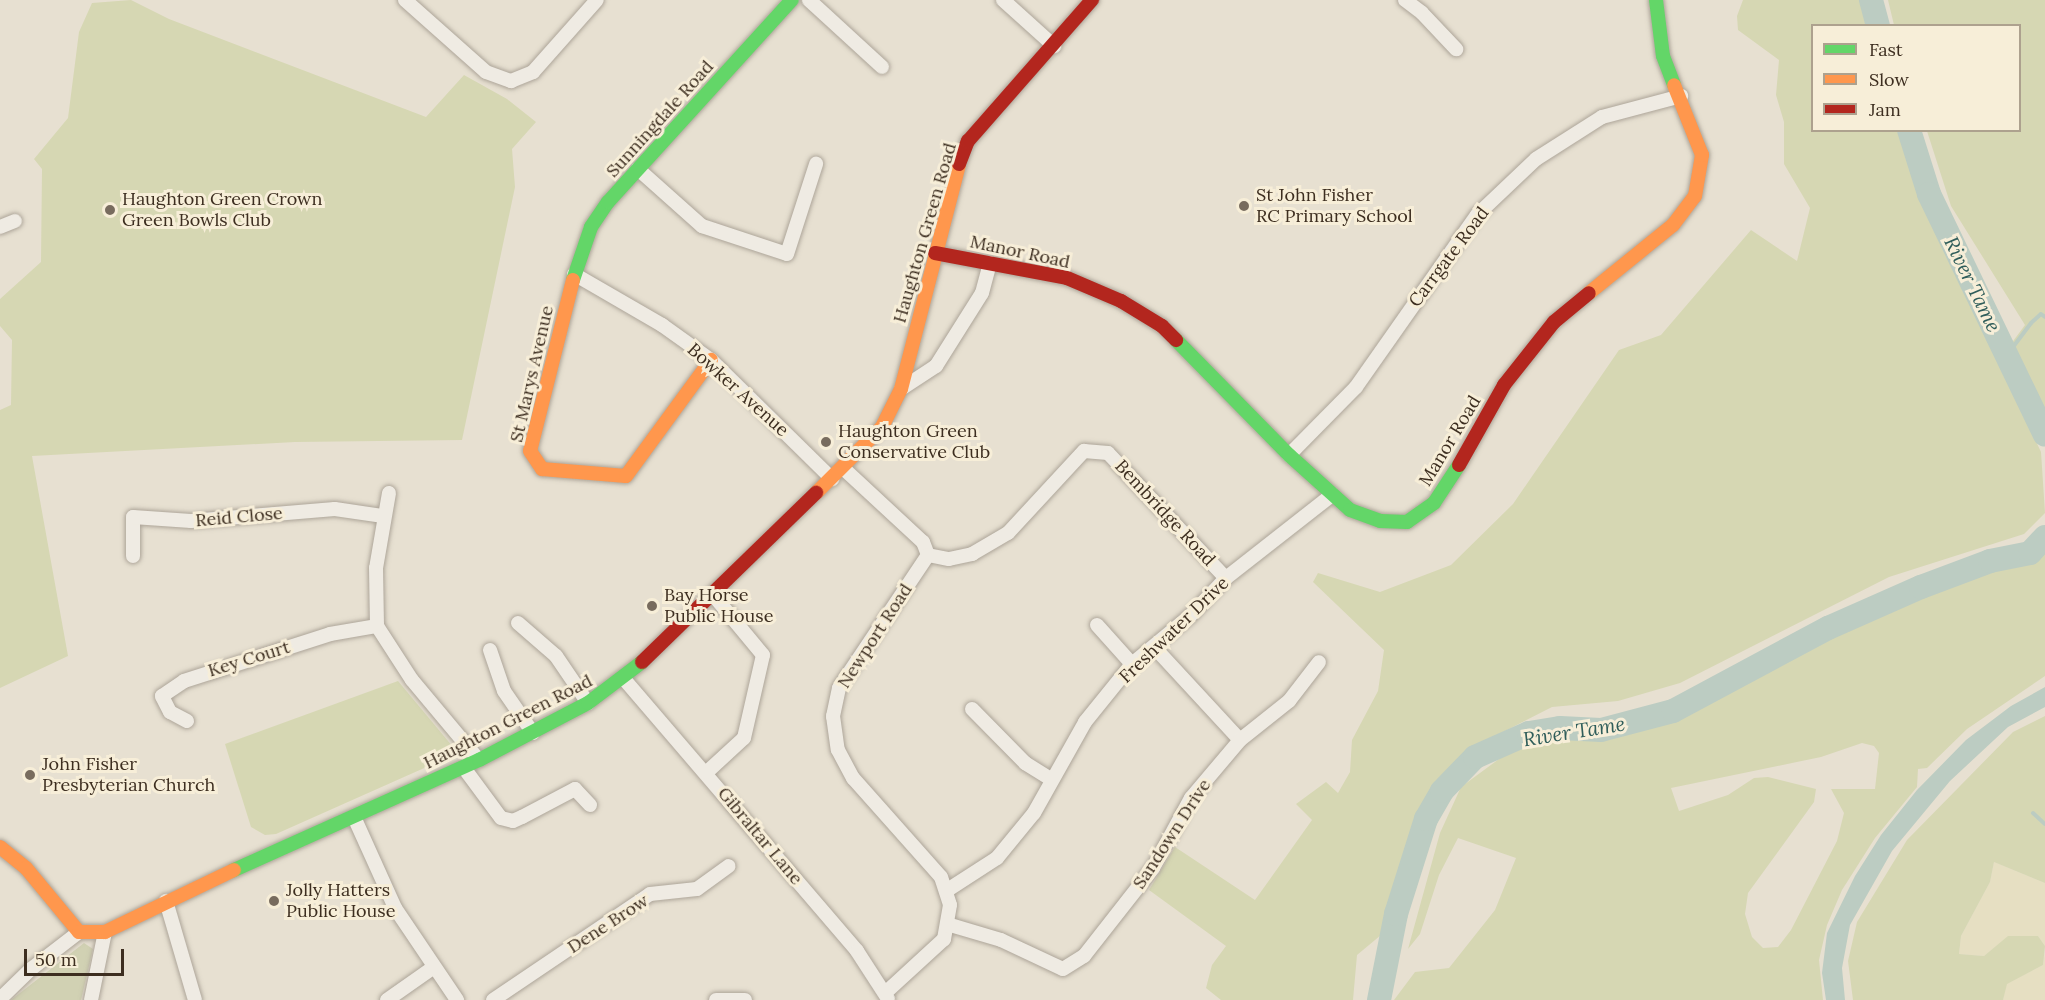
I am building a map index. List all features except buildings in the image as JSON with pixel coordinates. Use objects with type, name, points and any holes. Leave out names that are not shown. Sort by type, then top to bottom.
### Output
[{"type":"street","points":[[405,0],[486,72],[511,81],[533,72],[597,0]]},
{"type":"street","name":"Sunningdale Road","points":[[574,274],[591,227],[638,169],[792,0]]},
{"type":"street","points":[[809,0],[882,67]]},
{"type":"street","points":[[1003,0],[1054,46]]},
{"type":"street","name":"Haughton Green Road","points":[[105,932],[166,901],[464,768],[588,703],[624,679],[714,596],[882,427],[901,389],[935,254],[968,141],[1054,46],[1092,0]]},
{"type":"street","points":[[1405,0],[1422,13],[1456,49]]},
{"type":"street","name":"Manor Road","points":[[935,254],[1067,278],[1121,301],[1162,326],[1289,455],[1332,495],[1364,518],[1392,523],[1407,522],[1434,503],[1504,385],[1554,322],[1673,225],[1695,196],[1702,155],[1681,96],[1663,56],[1656,0]]},
{"type":"street","name":"Carrgate Road","points":[[1289,455],[1356,387],[1477,215],[1536,159],[1602,117],[1681,96]]},
{"type":"street","points":[[638,169],[702,226],[787,254],[816,164]]},
{"type":"street","points":[[0,227],[15,221]]},
{"type":"street","points":[[901,389],[936,366],[982,293],[990,263]]},
{"type":"street","name":"St Marys Avenue","points":[[574,274],[530,451],[542,469],[626,476],[711,360]]},
{"type":"street","name":"Bowker Avenue","points":[[574,274],[662,325],[711,360],[832,479]]},
{"type":"street","name":"Bembridge Road","points":[[928,555],[949,559],[972,554],[1008,533],[1084,451],[1108,453],[1226,578]]},
{"type":"street","points":[[843,468],[923,542],[928,555]]},
{"type":"street","points":[[389,493],[383,516],[375,591],[377,626],[412,680],[479,760]]},
{"type":"street","name":"Freshwater Drive","points":[[946,891],[997,858],[1034,813],[1051,779],[1085,723],[1132,664],[1155,648],[1226,578],[1332,495]]},
{"type":"street","name":"Reid Close","points":[[133,555],[133,517],[191,521],[335,509],[383,516]]},
{"type":"street","name":"Newport Road","points":[[887,997],[944,939],[950,905],[941,877],[853,778],[838,750],[833,716],[839,688],[928,555]]},
{"type":"street","points":[[707,772],[744,738],[763,655],[714,596]]},
{"type":"street","points":[[518,623],[556,656],[588,703]]},
{"type":"street","points":[[1097,625],[1132,664]]},
{"type":"street","name":"Key Court","points":[[187,721],[170,712],[162,696],[184,681],[330,634],[377,626]]},
{"type":"street","points":[[1155,648],[1240,740]]},
{"type":"street","points":[[490,650],[504,691],[533,733]]},
{"type":"street","name":"Sandown Drive","points":[[946,924],[1000,940],[1063,969],[1077,960],[1153,868],[1191,798],[1240,740],[1289,701],[1319,662]]},
{"type":"street","name":"Gibraltar Lane","points":[[624,679],[707,772],[856,951],[887,997]]},
{"type":"street","points":[[972,709],[1025,763],[1051,779]]},
{"type":"street","points":[[464,768],[501,818],[513,821],[575,789],[590,805]]},
{"type":"street","points":[[354,817],[395,908],[457,1000]]},
{"type":"street","points":[[0,847],[26,868],[79,932]]},
{"type":"street","name":"Dene Brow","points":[[493,1000],[650,894],[697,889],[729,867]]},
{"type":"street","points":[[166,901],[195,1000]]},
{"type":"street","points":[[0,999],[31,969],[79,932],[105,932],[91,1000]]},
{"type":"street","points":[[387,1000],[434,967]]},
{"type":"street","points":[[716,1000],[745,1000]]},
{"type":"shaded area","points":[[2045,687],[2045,707],[2008,727],[1950,781],[1892,851],[1850,925],[1842,968],[1845,1000],[1826,1000],[1822,973],[1827,933],[1855,876],[1881,835],[1917,790],[1966,740],[2011,706]]},
{"type":"shaded area","points":[[1994,862],[2045,883],[2045,946],[2038,936],[2009,936],[1984,956],[1959,954],[1961,936],[1990,882]]},
{"type":"shaded area","points":[[2045,952],[2045,1000],[2003,1000],[2006,984],[2043,965]]},
{"type":"green space","points":[[131,0],[169,19],[426,117],[464,75],[507,99],[536,122],[512,149],[515,187],[462,440],[295,442],[32,456],[68,656],[0,688],[0,410],[11,405],[12,340],[0,326],[0,299],[41,262],[42,169],[34,159],[68,118],[79,32],[92,3]]},
{"type":"green space","points":[[1743,0],[1871,0],[1878,24],[1811,24],[1811,132],[1909,132],[1929,194],[1955,247],[1945,249],[2041,452],[2045,513],[2024,534],[1889,577],[1680,683],[1618,701],[1552,707],[1472,748],[1475,757],[1442,791],[1426,819],[1393,925],[1357,955],[1353,1000],[1221,1000],[1206,988],[1212,965],[1226,946],[1149,890],[1175,847],[1255,900],[1312,820],[1296,804],[1326,782],[1338,793],[1350,772],[1352,740],[1378,691],[1384,650],[1313,582],[1318,573],[1380,592],[1451,565],[1513,504],[1619,350],[1661,335],[1751,230],[1797,261],[1810,208],[1784,164],[1784,122],[1776,95],[1779,60],[1738,30],[1737,16]]},
{"type":"green space","points":[[1888,0],[2045,0],[2045,435],[2005,352],[2025,325],[1951,206],[1927,132],[2021,132],[2021,24],[1894,24]]},
{"type":"green space","points":[[2045,537],[2045,676],[1967,729],[1927,768],[1918,769],[1917,787],[1875,838],[1842,890],[1827,925],[1819,960],[1823,1000],[1394,1000],[1415,972],[1449,968],[1495,910],[1516,858],[1458,838],[1439,875],[1420,934],[1408,949],[1440,833],[1461,787],[1499,759],[1487,750],[1529,733],[1560,728],[1601,730],[1673,711],[1828,628],[1921,587],[1990,561],[2030,553]],"holes":[[[1862,743],[1874,746],[1879,753],[1875,789],[1831,789],[1844,813],[1837,841],[1791,930],[1778,947],[1763,948],[1752,937],[1745,914],[1748,893],[1814,802],[1816,789],[1768,777],[1754,778],[1728,795],[1679,811],[1671,788],[1821,757]]]},
{"type":"green space","points":[[398,681],[458,753],[276,834],[265,835],[251,827],[225,744]]},
{"type":"green space","points":[[2045,716],[2045,883],[1994,862],[1990,882],[1961,936],[1959,954],[1984,956],[2008,936],[2038,936],[2045,946],[2043,965],[2007,984],[2003,1000],[1853,1000],[1848,961],[1857,922],[1907,840],[2013,732]]},
{"type":"green space","points":[[84,943],[93,949],[81,1000],[11,1000]]},
{"type":"waterway","name":"River Tame","points":[[1871,0],[1877,24]]},
{"type":"waterway","name":"River Tame","points":[[1910,132],[1929,194],[2045,435]]},
{"type":"waterway","points":[[2007,355],[2031,323],[2041,314],[2045,317]]},
{"type":"waterway","name":"River Tame","points":[[1379,1000],[1396,914],[1426,819],[1442,791],[1475,757],[1529,733],[1560,728],[1601,730],[1673,711],[1828,628],[1921,587],[1990,561],[2030,553],[2045,537]]},
{"type":"waterway","points":[[2033,813],[2045,824]]},
{"type":"traffic: fast","points":[[573,280],[591,227],[608,202],[792,0]]},
{"type":"traffic: fast","points":[[1656,0],[1663,56],[1674,85]]},
{"type":"traffic: fast","points":[[1176,340],[1289,455],[1350,510],[1380,521],[1407,522],[1434,503],[1459,465]]},
{"type":"traffic: fast","points":[[234,870],[479,760],[588,703],[642,662]]},
{"type":"traffic: slow","points":[[1589,293],[1673,225],[1695,196],[1702,155],[1674,85]]},
{"type":"traffic: slow","points":[[816,493],[882,427],[901,389],[959,164]]},
{"type":"traffic: slow","points":[[573,280],[530,451],[542,469],[626,476],[711,360]]},
{"type":"traffic: slow","points":[[0,847],[26,868],[79,932],[105,932],[234,870]]},
{"type":"traffic: jam","points":[[959,164],[968,141],[1092,0]]},
{"type":"traffic: jam","points":[[935,253],[1067,278],[1121,301],[1162,326],[1176,340]]},
{"type":"traffic: jam","points":[[1459,465],[1504,385],[1554,322],[1589,293]]},
{"type":"traffic: jam","points":[[642,662],[816,493]]},
{"type":"place","name":"St John Fisher RC Primary School","points":[[1244,206]]},
{"type":"place","name":"Haughton Green Crown Green Bowls Club","points":[[110,210]]},
{"type":"place","name":"Haughton Green Conservative Club","points":[[826,442]]},
{"type":"place","name":"Bay Horse Public House","points":[[652,606]]},
{"type":"place","name":"John Fisher Presbyterian Church","points":[[30,775]]},
{"type":"place","name":"Jolly Hatters Public House","points":[[274,901]]}]
